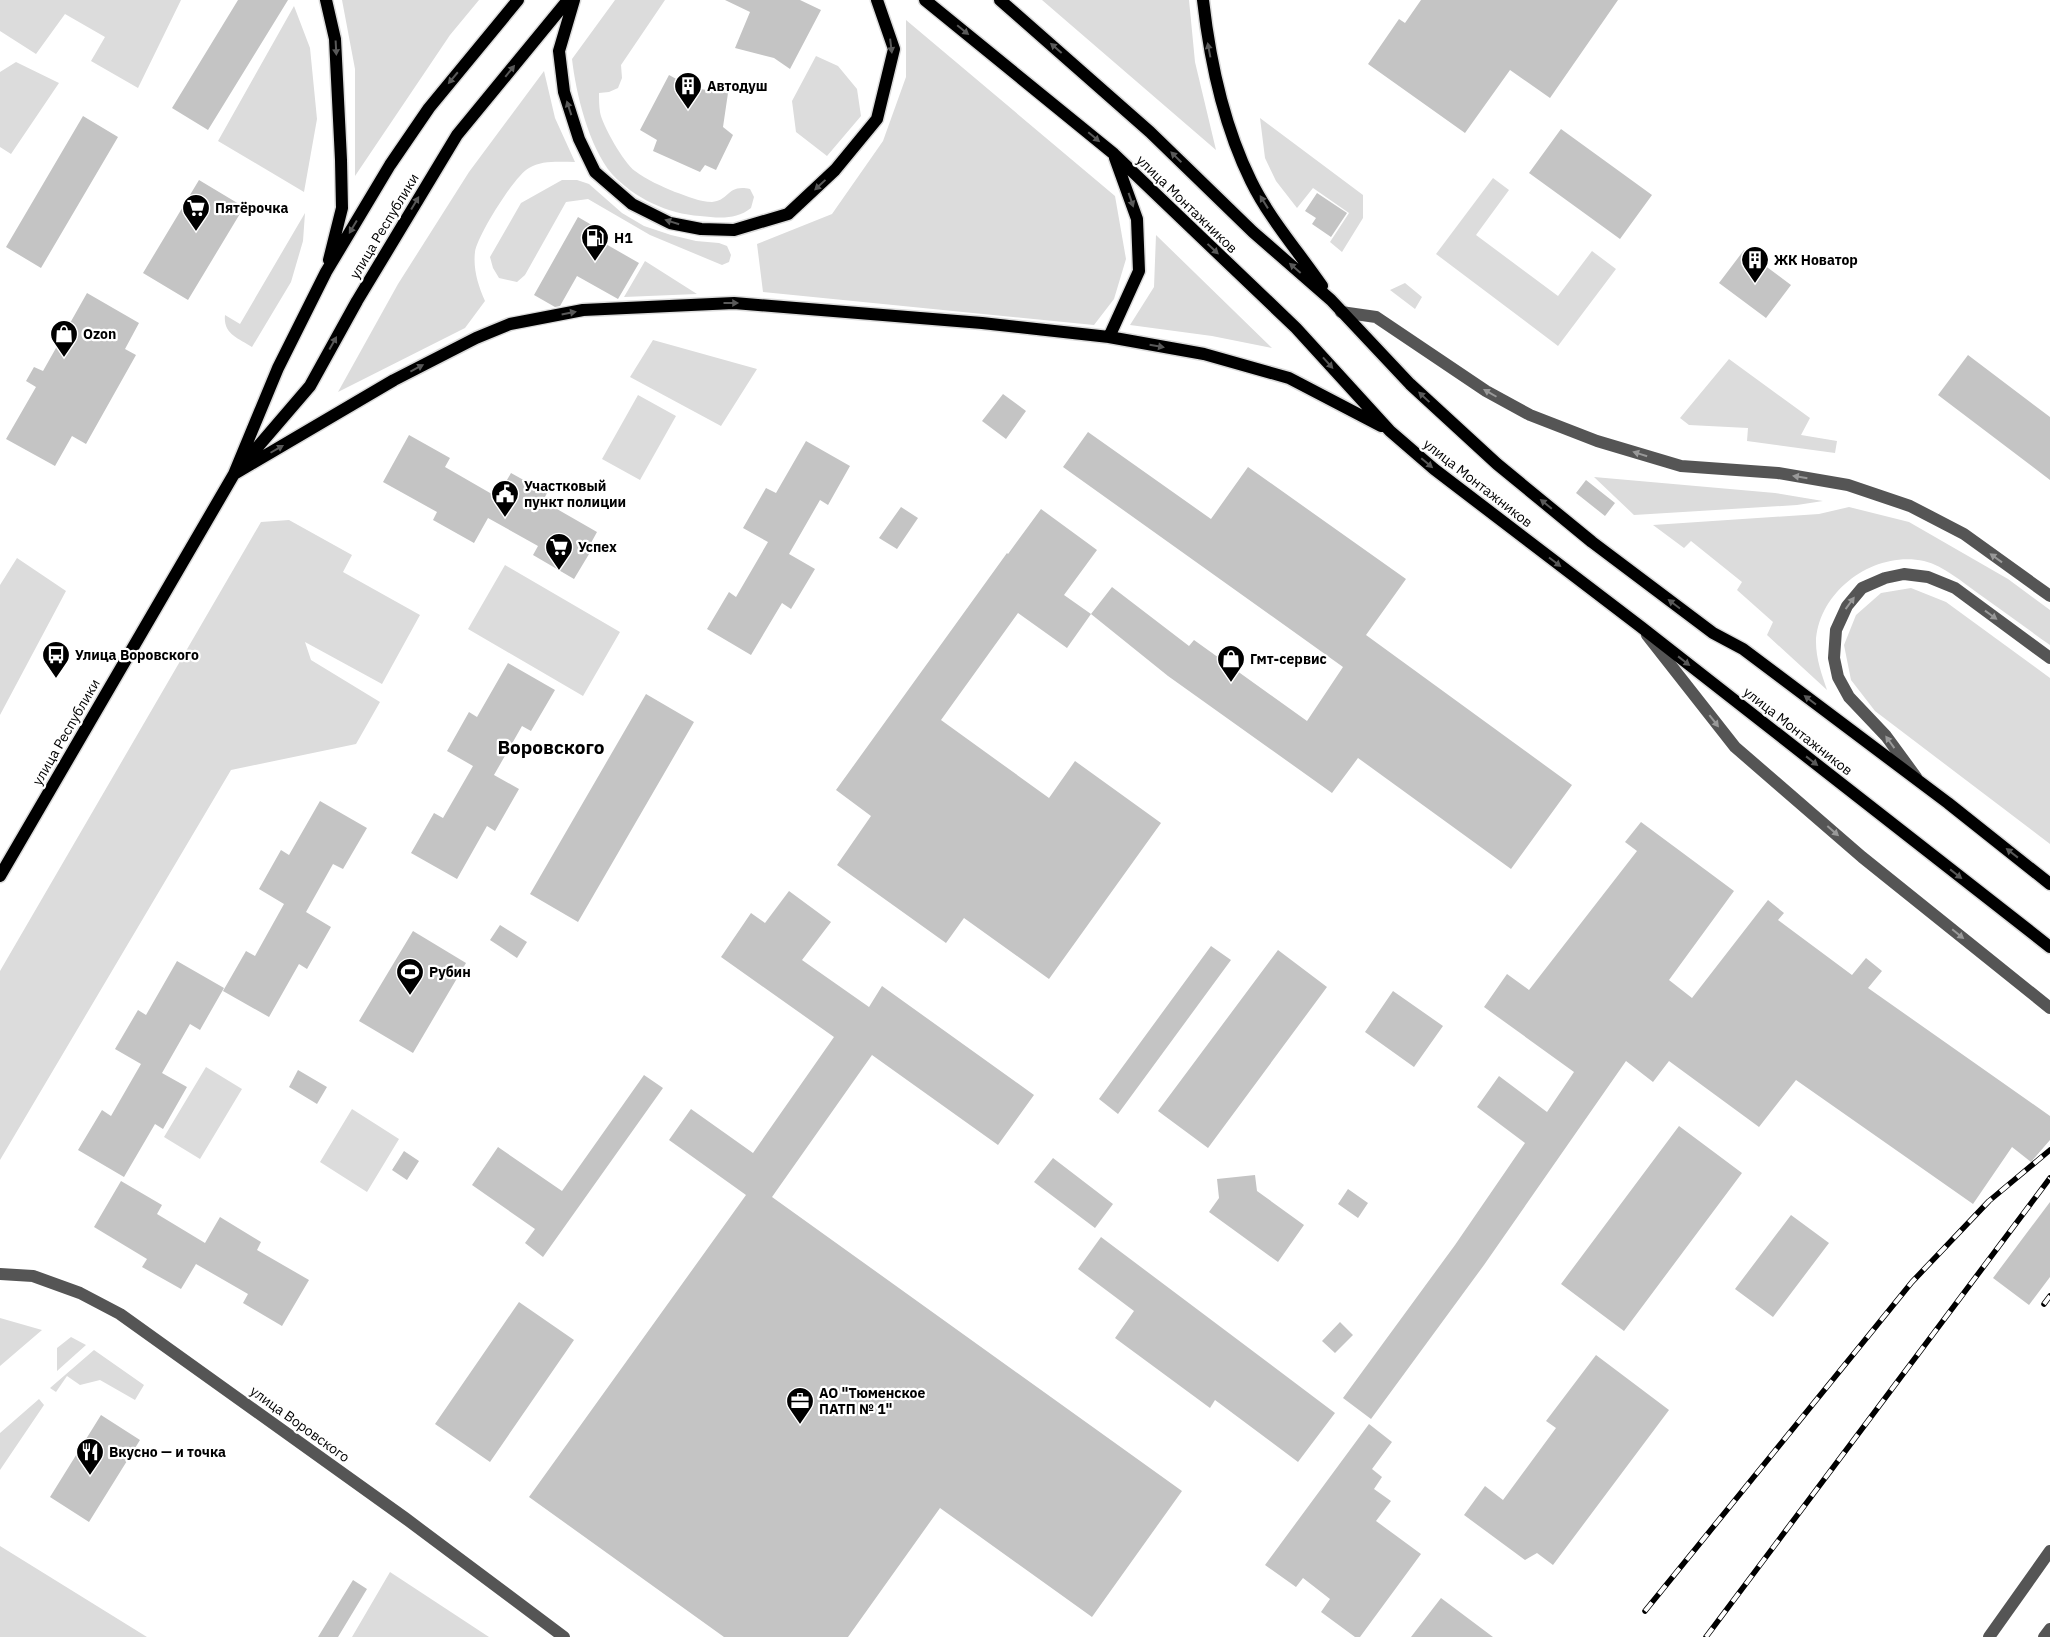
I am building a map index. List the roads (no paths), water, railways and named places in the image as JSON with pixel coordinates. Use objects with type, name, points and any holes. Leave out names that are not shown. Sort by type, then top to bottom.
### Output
[{"type":"main road","points":[[326,0],[336,39],[342,208],[326,272]]},
{"type":"main road","name":"улица Республики","points":[[0,876],[234,474],[278,368],[326,272],[390,165],[429,108],[518,0]]},
{"type":"main road","name":"улица Республики","points":[[234,474],[310,386],[357,301],[457,135],[568,0]]},
{"type":"main road","points":[[574,0],[559,51],[564,92],[579,139],[595,172],[632,204],[670,223],[702,229],[734,230],[788,214],[835,170],[877,119],[894,49],[878,0]]},
{"type":"main road","name":"улица Монтажников","points":[[925,0],[1114,154],[1296,328],[1390,431],[1434,469],[1641,627],[2050,947]]},
{"type":"main road","name":"улица Монтажников","points":[[1000,0],[1143,126],[1253,232],[1331,300],[1410,384],[1497,464],[1585,536],[1713,634],[1743,649],[1948,804],[2050,884]]},
{"type":"main road","points":[[1203,0],[1208,47],[1223,111],[1251,181],[1331,300]]},
{"type":"main road","points":[[1109,337],[1139,271],[1137,219],[1114,154]]},
{"type":"main road","points":[[234,474],[394,380],[476,338],[510,324],[583,310],[734,303],[982,323],[1109,337],[1204,354],[1289,378],[1390,431]]},
{"type":"street","points":[[1342,312],[1376,318],[1486,390],[1530,415],[1597,441],[1681,466],[1778,473],[1848,485],[1910,506],[1964,534],[2050,596]]},
{"type":"street","points":[[1919,782],[1886,736],[1849,697],[1838,677],[1834,658],[1836,630],[1847,606],[1862,588],[1885,578],[1904,574],[1928,577],[1955,588],[2050,658]]},
{"type":"street","points":[[1641,627],[1735,747],[1862,856],[2050,1008]]},
{"type":"street","name":"улица Воровского","points":[[0,1274],[33,1276],[80,1293],[120,1314],[405,1518],[564,1637]]},
{"type":"street","points":[[1989,1637],[2050,1551]]},
{"type":"street","points":[[2044,1637],[2050,1629]]},
{"type":"railway","points":[[1645,1611],[1912,1282],[1989,1201],[2050,1150]]},
{"type":"railway","points":[[1706,1637],[2050,1178]]},
{"type":"railway","points":[[2044,1304],[2050,1296]]},
{"type":"place","name":"Автодуш","points":[[688,110]]},
{"type":"place","name":"Пятёрочка","points":[[196,232]]},
{"type":"place","name":"Н1","points":[[595,262]]},
{"type":"place","name":"ЖК Новатор","points":[[1755,284]]},
{"type":"place","name":"Ozon","points":[[64,358]]},
{"type":"place","name":"Участковый пункт полиции","points":[[505,518]]},
{"type":"place","name":"Успех","points":[[559,571]]},
{"type":"place","name":"Улица Воровского","points":[[56,679]]},
{"type":"place","name":"Гмт-сервис","points":[[1231,683]]},
{"type":"place","name":"Рубин","points":[[410,996]]},
{"type":"place","name":"АО \"Тюменское ПАТП № 1\"","points":[[800,1425]]},
{"type":"place","name":"Вкусно — и точка","points":[[90,1476]]},
{"type":"district","name":"Воровского","points":[[551,747]]}]
